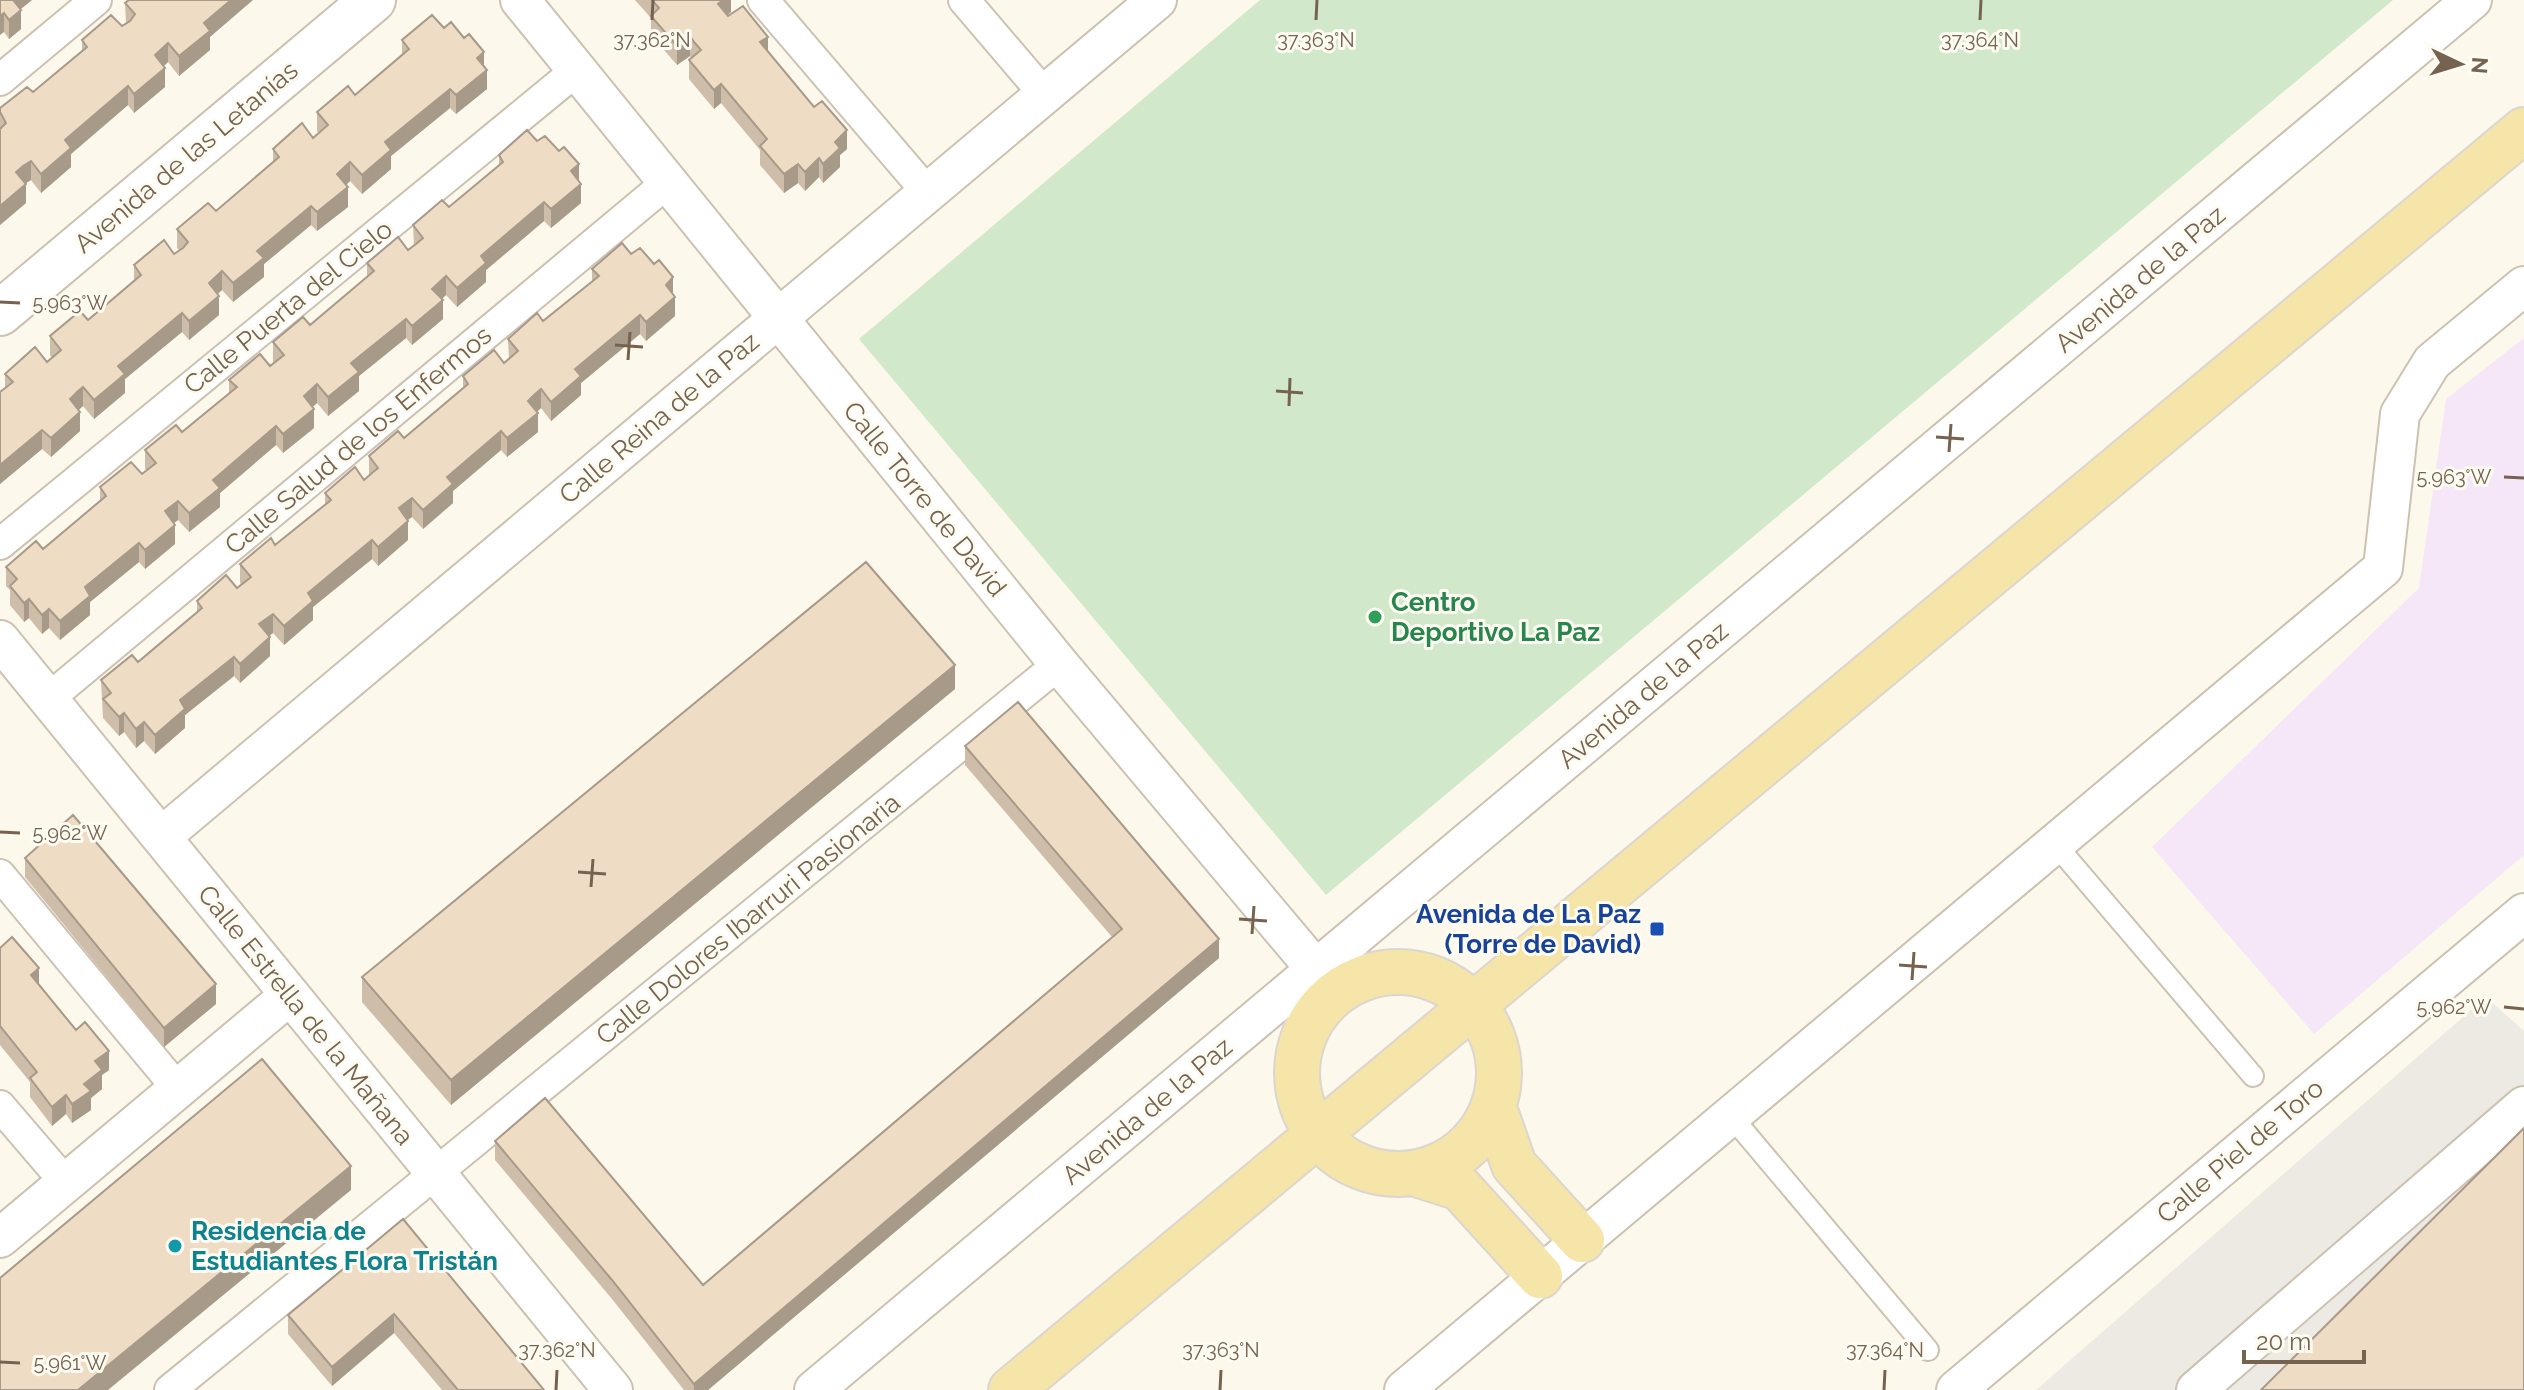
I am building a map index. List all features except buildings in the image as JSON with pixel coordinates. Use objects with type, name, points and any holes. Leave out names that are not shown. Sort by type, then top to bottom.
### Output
[{"type":"main road","points":[[1011,1390],[2524,130]]},
{"type":"main road","points":[[1416,1174],[1449,1161],[1476,1139],[1494,1108],[1500,1074],[1494,1039],[1474,1005],[1453,987],[1425,974],[1393,971],[1325,981],[1300,1047],[1296,1080],[1304,1112],[1317,1135],[1348,1162],[1381,1174],[1416,1174],[1460,1188],[1540,1276]]},
{"type":"main road","points":[[1494,1108],[1514,1165],[1582,1240]]},
{"type":"street","points":[[0,80],[96,0]]},
{"type":"street","name":"Avenida de las Letanías","points":[[0,313],[373,0]]},
{"type":"street","name":"Calle Torre de David","points":[[520,0],[1059,664],[1325,981]]},
{"type":"street","points":[[763,0],[928,193]]},
{"type":"street","points":[[964,0],[1045,95]]},
{"type":"street","name":"Calle Reina de la Paz","points":[[161,837],[1157,0]]},
{"type":"street","name":"Avenida de la Paz","points":[[814,1390],[1325,981],[2472,0]]},
{"type":"street","name":"Calle Puerta del Cielo","points":[[0,544],[577,70]]},
{"type":"street","name":"Calle Salud de los Enfermos","points":[[48,699],[668,182]]},
{"type":"street","points":[[1404,1390],[2383,568],[2400,414],[2432,362],[2524,286]]},
{"type":"street","name":"Calle Estrella de la Mañana","points":[[0,640],[613,1390]]},
{"type":"street","name":"Calle Dolores Ibarruri Pasionaria","points":[[170,1390],[1059,664]]},
{"type":"street","points":[[0,875],[178,1089]]},
{"type":"street","name":"Calle Piel de Toro","points":[[1956,1390],[2524,913]]},
{"type":"street","points":[[0,1238],[290,995]]},
{"type":"street","points":[[0,1106],[66,1183]]},
{"type":"street","points":[[2196,1390],[2524,1106]]},
{"type":"lane","points":[[2055,844],[2253,1076]]},
{"type":"lane","points":[[1731,1116],[1928,1350]]},
{"type":"shaded area","points":[[2524,338],[2524,855],[2314,1034],[2152,847],[2419,588],[2446,399]]},
{"type":"shaded area","points":[[2486,997],[2524,1031],[2524,1390],[2036,1390]]},
{"type":"green space","name":"Centro Deportivo La Paz","points":[[1260,0],[2393,0],[1326,895],[859,339]]},
{"type":"place","name":"Centro Deportivo La Paz","points":[[1375,617]]},
{"type":"place","name":"Avenida de La Paz (Torre de David)","points":[[1657,929]]},
{"type":"place","name":"Residencia de Estudiantes Flora Tristán","points":[[175,1246]]}]
